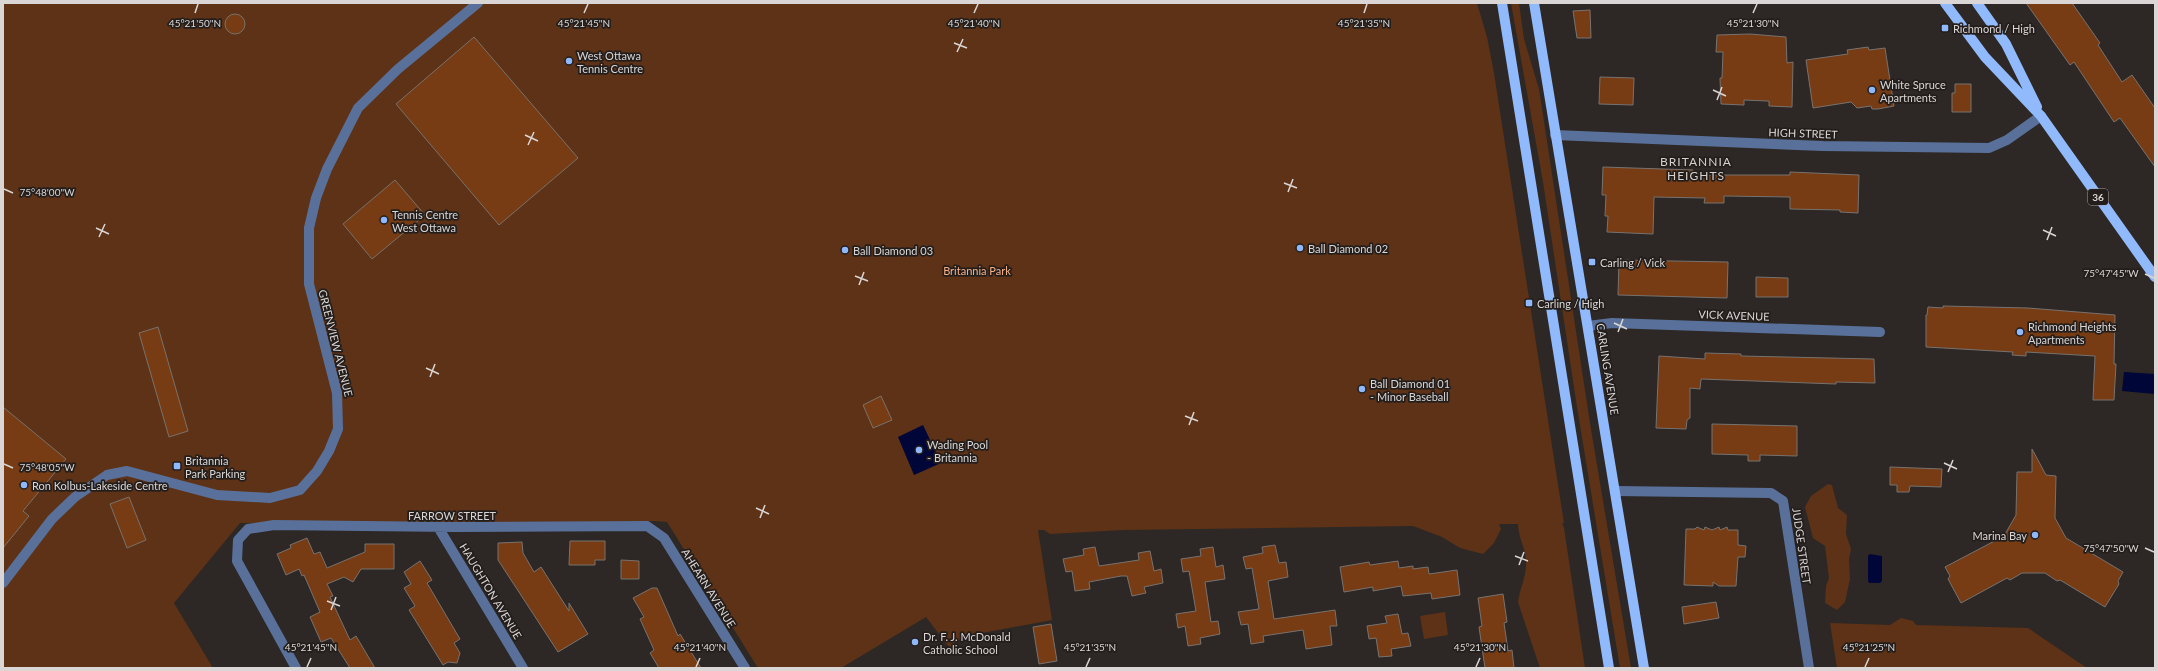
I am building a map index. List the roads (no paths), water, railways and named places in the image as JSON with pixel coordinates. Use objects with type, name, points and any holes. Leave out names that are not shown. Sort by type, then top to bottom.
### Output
[{"type":"main road","points":[[1502,3],[1610,668]]},
{"type":"main road","name":"CARLING AVENUE","points":[[1534,3],[1644,668]]},
{"type":"main road","name":"36","points":[[1945,3],[1985,57],[2041,116],[2155,277]]},
{"type":"main road","name":"36","points":[[1977,3],[2006,44],[2041,116]]},
{"type":"street","name":"GREENVIEW AVENUE","points":[[3,583],[52,519],[75,497],[108,476],[127,471],[217,495],[270,498],[300,490],[317,471],[329,451],[338,429],[339,411],[337,392],[309,284],[309,228],[316,198],[327,169],[358,108],[398,69],[478,3]]},
{"type":"street","name":"HIGH STREET","points":[[1555,135],[1823,146],[1989,148],[2008,140],[2041,116]]},
{"type":"street","name":"VICK AVENUE","points":[[1588,326],[1612,323],[1880,332]]},
{"type":"street","name":"JUDGE STREET","points":[[1615,491],[1771,493],[1783,501],[1809,668]]},
{"type":"street","name":"FARROW STREET","points":[[296,668],[236,561],[238,540],[248,529],[274,525],[438,527],[647,526]]},
{"type":"street","name":"AHEARN AVENUE","points":[[647,526],[664,538],[745,668]]},
{"type":"street","name":"HAUGHTON AVENUE","points":[[438,527],[523,668]]},
{"type":"place","name":"Richmond / High","points":[[1945,28]]},
{"type":"place","name":"West Ottawa Tennis Centre","points":[[569,61]]},
{"type":"place","name":"White Spruce Apartments","points":[[1872,90]]},
{"type":"place","name":"Tennis Centre West Ottawa","points":[[384,220]]},
{"type":"place","name":"Ball Diamond 02","points":[[1300,248]]},
{"type":"place","name":"Ball Diamond 03","points":[[845,250]]},
{"type":"place","name":"Carling / Vick","points":[[1592,262]]},
{"type":"place","name":"Carling / High","points":[[1529,303]]},
{"type":"place","name":"Richmond Heights Apartments","points":[[2020,332]]},
{"type":"place","name":"Ball Diamond 01 - Minor Baseball","points":[[1362,389]]},
{"type":"place","name":"Wading Pool - Britannia","points":[[919,450]]},
{"type":"place","name":"Britannia Park Parking","points":[[177,466]]},
{"type":"place","name":"Ron Kolbus-Lakeside Centre","points":[[24,485]]},
{"type":"place","name":"Marina Bay","points":[[2035,535]]},
{"type":"place","name":"Dr. F. J. McDonald Catholic School","points":[[915,642]]},
{"type":"district","name":"BRITANNIA HEIGHTS","points":[[1696,168]]},
{"type":"park label","name":"Britannia Park","points":[[977,270]]}]
